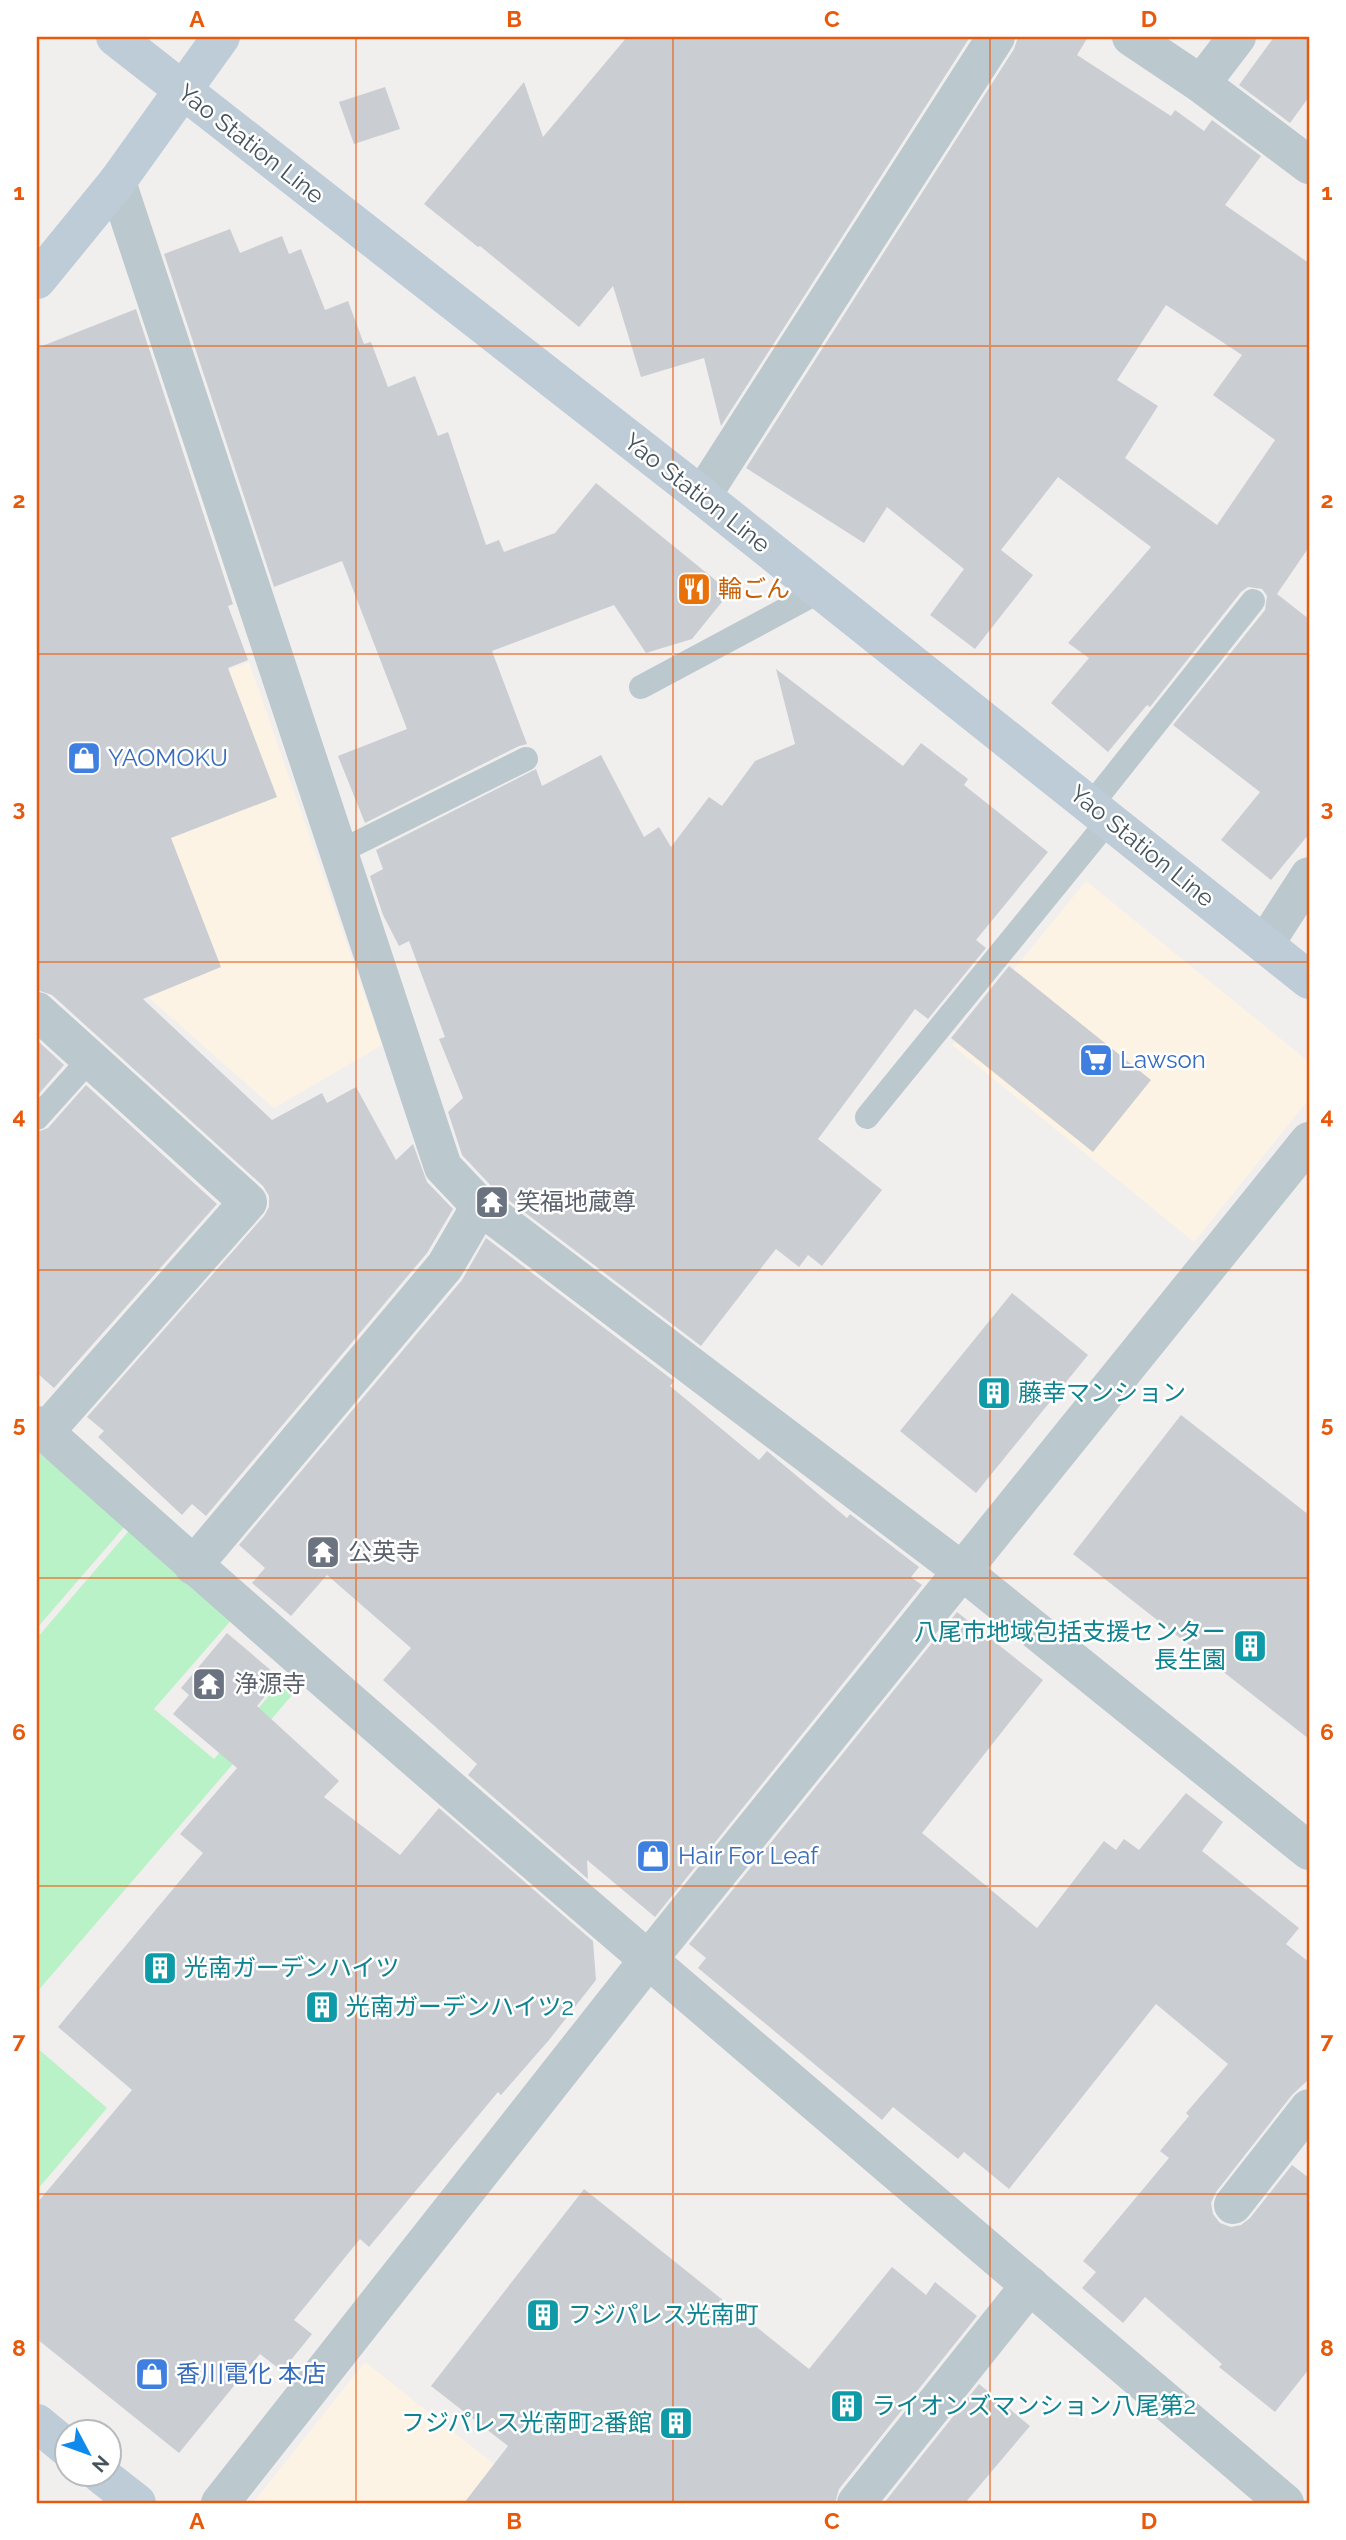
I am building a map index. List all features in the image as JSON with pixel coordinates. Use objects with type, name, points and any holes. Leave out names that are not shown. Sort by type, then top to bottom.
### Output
[{"type":"main road","name":"Yao Station Line","points":[[115,37],[702,496],[1309,980]]},
{"type":"main road","points":[[37,280],[117,182],[221,37]]},
{"type":"main road","points":[[37,2423],[52,2435]]},
{"type":"main road","points":[[118,2488],[137,2503]]},
{"type":"street","points":[[702,496],[996,37]]},
{"type":"street","points":[[1130,37],[1201,84],[1309,165]]},
{"type":"street","points":[[1201,84],[1237,37]]},
{"type":"street","points":[[117,182],[443,1167],[480,1206],[962,1571],[1309,1850]]},
{"type":"street","points":[[1265,944],[1309,876]]},
{"type":"street","points":[[37,1011],[248,1202],[41,1428],[193,1566],[648,1960],[1285,2503]]},
{"type":"street","points":[[220,2503],[648,1960],[1309,1141]]},
{"type":"street","points":[[193,1566],[445,1266],[480,1206]]},
{"type":"street","points":[[1233,2205],[1308,2111]]},
{"type":"street","points":[[856,2503],[1030,2285]]},
{"type":"lane","points":[[641,687],[820,591]]},
{"type":"lane","points":[[867,1117],[1100,812],[1253,601]]},
{"type":"lane","points":[[339,852],[526,760]]},
{"type":"lane","points":[[37,1118],[90,1059]]},
{"type":"shaded area","points":[[37,408],[48,418],[37,463]]},
{"type":"shaded area","points":[[37,463],[130,707],[249,662],[382,1045],[274,1108],[123,975],[37,894]]},
{"type":"shaded area","points":[[1086,881],[1309,1062],[1309,1099],[1194,1242],[952,1045]]},
{"type":"shaded area","points":[[365,2362],[543,2503],[253,2503]]},
{"type":"green space","points":[[37,1451],[126,1525],[37,1628]]},
{"type":"green space","points":[[133,1526],[234,1617],[154,1709],[214,1759],[287,1675],[299,1687],[37,1992],[37,1638]]},
{"type":"green space","points":[[37,2048],[107,2108],[37,2190]]},
{"type":"building","points":[[627,37],[970,37],[721,426],[704,358],[641,377],[613,286],[579,327],[424,204],[524,82],[543,137]]},
{"type":"building","points":[[1018,37],[1088,37],[1077,55],[1171,116],[1175,110],[1204,131],[1212,120],[1261,156],[1225,205],[1309,263],[1309,547],[1277,594],[1309,619],[1309,834],[1271,880],[1221,840],[1260,792],[1173,725],[1265,610],[1267,596],[1262,589],[1248,587],[1241,592],[1150,707],[1147,705],[1108,752],[1051,703],[1089,658],[1068,643],[1151,547],[1058,477],[1001,550],[1033,575],[975,649],[930,615],[964,569],[887,507],[864,543],[746,468],[1014,49]],"holes":[[[1166,305],[1242,355],[1213,395],[1275,440],[1217,525],[1125,458],[1158,406],[1117,380]]]},
{"type":"building","points":[[1274,37],[1309,37],[1309,97],[1290,123],[1239,85]]},
{"type":"building","points":[[385,87],[400,129],[354,144],[339,102]]},
{"type":"building","points":[[230,229],[240,253],[282,236],[289,254],[301,249],[325,310],[348,301],[364,344],[371,342],[388,387],[415,376],[438,436],[448,432],[486,545],[499,540],[504,552],[555,533],[596,483],[730,592],[692,639],[646,653],[614,605],[492,651],[527,744],[365,823],[338,756],[407,729],[342,561],[274,587],[164,254]]},
{"type":"building","points":[[136,309],[233,604],[228,606],[248,660],[228,668],[277,797],[171,838],[221,967],[143,999],[272,1120],[322,1093],[327,1103],[356,1087],[396,1160],[413,1144],[427,1182],[453,1209],[427,1253],[206,1516],[192,1504],[182,1515],[98,1437],[104,1431],[87,1417],[264,1216],[269,1207],[269,1196],[263,1186],[52,995],[37,990],[37,348]]},
{"type":"building","points":[[776,669],[903,766],[921,743],[968,779],[964,785],[1048,852],[976,940],[986,948],[928,1019],[915,1009],[818,1139],[882,1190],[822,1266],[808,1255],[799,1267],[776,1249],[701,1346],[495,1190],[462,1155],[448,1112],[463,1098],[439,1039],[445,1037],[409,941],[399,946],[383,915],[370,876],[383,869],[376,850],[536,769],[542,786],[601,755],[644,837],[659,827],[671,847],[709,797],[722,806],[755,761],[795,744]]},
{"type":"building","points":[[1009,966],[1151,1080],[1093,1152],[951,1038]]},
{"type":"building","points":[[37,1040],[64,1065],[37,1096]]},
{"type":"building","points":[[86,1085],[217,1204],[54,1388],[37,1373],[37,1132],[48,1128]]},
{"type":"building","points":[[486,1238],[674,1381],[670,1386],[759,1460],[767,1451],[847,1518],[850,1514],[919,1567],[911,1577],[922,1585],[655,1917],[587,1860],[588,1879],[468,1775],[477,1764],[383,1680],[411,1648],[327,1575],[291,1616],[252,1583],[265,1568],[239,1545],[462,1280]]},
{"type":"building","name":"藤幸マンション","points":[[1012,1293],[1088,1355],[976,1493],[900,1431]]},
{"type":"building","name":"八尾市地域包括支援センター 長生園","points":[[1181,1415],[1309,1515],[1309,1739],[1073,1554]]},
{"type":"building","points":[[957,1612],[1043,1680],[922,1833],[1037,1928],[1104,1841],[1116,1850],[1124,1839],[1139,1850],[1186,1793],[1223,1822],[1202,1851],[1299,1928],[1286,1944],[1309,1962],[1309,2079],[1292,2095],[1216,2192],[1211,2203],[1213,2214],[1220,2223],[1231,2227],[1241,2225],[1250,2218],[1292,2165],[1309,2178],[1309,2369],[1275,2412],[1219,2367],[1222,2364],[1145,2297],[1123,2323],[1082,2288],[1096,2272],[1083,2261],[1169,2158],[1160,2151],[1189,2116],[1186,2113],[1228,2064],[1156,2004],[1009,2189],[964,2152],[958,2159],[893,2107],[882,2120],[698,1968],[706,1958],[689,1944]]},
{"type":"building","points":[[227,1633],[280,1678],[257,1706],[339,1781],[324,1797],[400,1855],[439,1808],[593,1941],[596,1980],[549,2040],[501,2095],[498,2092],[369,2247],[360,2239],[294,2320],[312,2334],[282,2371],[260,2354],[179,2453],[37,2339],[37,2203],[132,2090],[58,2027],[203,1853],[180,1834],[237,1768],[173,1714],[189,1695],[181,1688]]},
{"type":"building","points":[[584,2189],[809,2369],[892,2267],[926,2295],[935,2282],[977,2316],[839,2489],[835,2503],[464,2503],[508,2446],[431,2386]]},
{"type":"building","points":[[979,2384],[1030,2426],[965,2503],[884,2503]]},
{"type":"place","name":"輪ごん","points":[[694,589]]},
{"type":"place","name":"YAOMOKU","points":[[84,758]]},
{"type":"place","name":"Lawson","points":[[1096,1060]]},
{"type":"place","name":"笑福地蔵尊","points":[[492,1202]]},
{"type":"place","name":"藤幸マンション","points":[[994,1393]]},
{"type":"place","name":"公英寺","points":[[323,1552]]},
{"type":"place","name":"八尾市地域包括支援センター 長生園","points":[[1250,1646]]},
{"type":"place","name":"浄源寺","points":[[209,1684]]},
{"type":"place","name":"Hair For Leaf","points":[[653,1856]]},
{"type":"place","name":"光南ガーデンハイツ","points":[[160,1968]]},
{"type":"place","name":"光南ガーデンハイツ2","points":[[322,2007]]},
{"type":"place","name":"フジパレス光南町","points":[[543,2315]]},
{"type":"place","name":"香川電化 本店","points":[[152,2374]]},
{"type":"place","name":"ライオンズマンション八尾第2","points":[[847,2406]]},
{"type":"place","name":"フジパレス光南町2番館","points":[[676,2423]]}]
